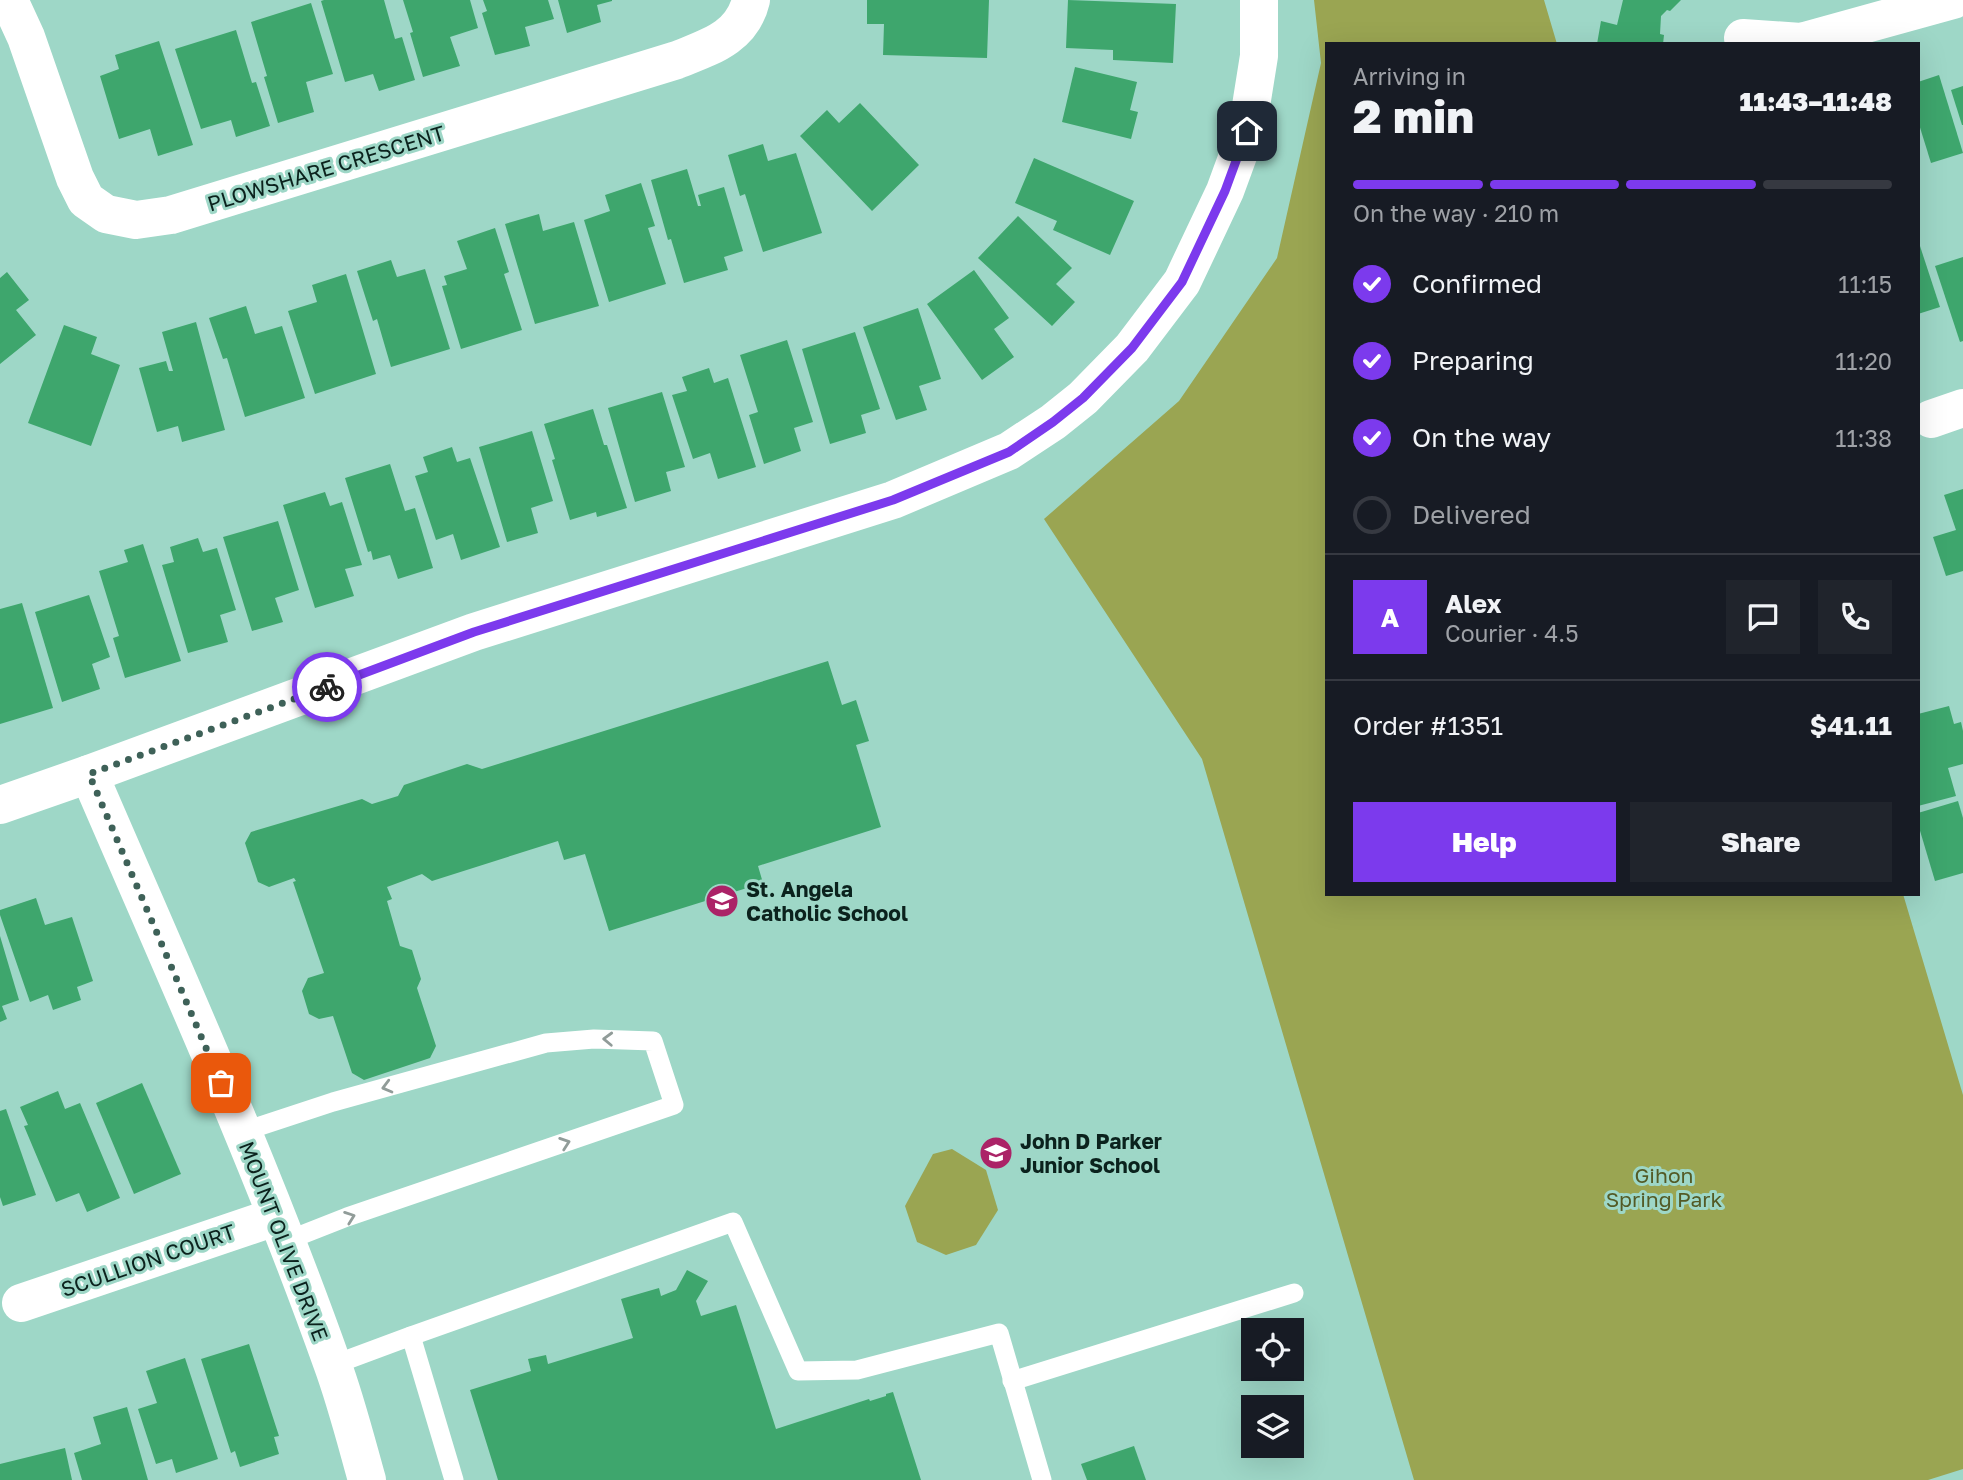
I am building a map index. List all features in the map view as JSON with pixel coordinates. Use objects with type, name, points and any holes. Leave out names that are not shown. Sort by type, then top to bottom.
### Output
[{"type":"street","name":"PLOWSHARE CRESCENT","points":[[9,0],[26,37],[75,178],[86,200],[106,214],[136,220],[171,215],[677,60],[732,35],[748,11],[751,0]]},
{"type":"street","points":[[0,804],[89,774],[474,632],[893,500],[1009,452],[1083,398],[1132,348],[1182,282],[1225,191],[1247,131],[1259,56],[1259,0]]},
{"type":"street","points":[[1743,38],[1801,42],[1953,0]]},
{"type":"street","name":"MOUNT OLIVE DRIVE","points":[[89,774],[281,1229],[333,1365],[367,1480]]},
{"type":"street","name":"SCULLION COURT","points":[[21,1304],[281,1229]]},
{"type":"lane","points":[[242,1132],[323,1105],[546,1043],[594,1039],[653,1041],[674,1105],[347,1217],[281,1229]]},
{"type":"lane","points":[[333,1365],[733,1222],[798,1371],[857,1370],[999,1333],[1042,1480]]},
{"type":"lane","points":[[1012,1381],[1294,1293]]},
{"type":"lane","points":[[411,1336],[454,1480]]},
{"type":"green space","name":"Gihon Spring Park","points":[[1314,0],[1544,0],[1556,42],[1325,42],[1325,896],[1904,896],[1963,1095],[1963,1469],[1928,1480],[1414,1480],[1202,759],[1044,519],[1179,401],[1277,258],[1321,63]]},
{"type":"green space","points":[[952,1149],[986,1170],[998,1210],[976,1245],[946,1255],[917,1242],[905,1206],[933,1154]]},
{"type":"building","points":[[384,0],[395,39],[402,37],[415,80],[379,91],[373,74],[345,82],[321,1]]},
{"type":"building","points":[[403,0],[470,0],[478,28],[450,37],[460,66],[423,77]]},
{"type":"building","points":[[483,0],[548,0],[554,19],[525,27],[530,46],[495,55],[482,13],[487,11]]},
{"type":"building","points":[[558,0],[612,1],[597,5],[601,22],[567,33]]},
{"type":"building","points":[[867,0],[989,0],[987,58],[883,55],[884,24],[867,24]]},
{"type":"building","points":[[1068,0],[1176,4],[1173,63],[1113,60],[1113,50],[1066,48]]},
{"type":"building","points":[[1623,0],[1681,0],[1661,16],[1660,34],[1664,35],[1663,42],[1597,42],[1601,21],[1617,25]]},
{"type":"building","points":[[311,3],[333,74],[306,82],[314,112],[278,123],[251,22]]},
{"type":"building","points":[[236,30],[252,83],[256,82],[270,126],[236,137],[231,120],[201,129],[175,49]]},
{"type":"building","points":[[159,41],[193,145],[158,156],[150,129],[119,139],[100,76],[119,69],[115,55]]},
{"type":"building","points":[[1075,67],[1137,82],[1130,110],[1138,112],[1131,139],[1062,122]]},
{"type":"building","points":[[1939,75],[1963,153],[1931,163],[1920,127],[1920,81]]},
{"type":"building","points":[[1963,86],[1963,125],[1962,125],[1951,90]]},
{"type":"building","points":[[860,103],[919,165],[872,211],[800,136],[827,110],[839,123]]},
{"type":"building","points":[[763,144],[768,161],[796,153],[822,233],[763,252],[745,194],[740,196],[728,155]]},
{"type":"building","points":[[1034,158],[1134,201],[1110,255],[1053,230],[1057,221],[1015,203]]},
{"type":"building","points":[[687,169],[698,206],[701,206],[698,195],[724,187],[743,251],[724,257],[728,270],[684,283],[671,239],[668,240],[651,180]]},
{"type":"building","points":[[641,183],[655,226],[648,228],[666,284],[609,302],[584,220],[610,211],[605,195]]},
{"type":"building","points":[[539,214],[543,231],[574,222],[599,306],[535,324],[505,224]]},
{"type":"building","points":[[1018,216],[1072,268],[1056,284],[1075,302],[1052,326],[978,258]]},
{"type":"building","points":[[495,228],[509,272],[504,274],[522,330],[461,349],[442,286],[447,285],[444,276],[467,269],[457,241]]},
{"type":"building","points":[[1920,246],[1940,307],[1920,313]]},
{"type":"building","points":[[1963,257],[1963,341],[1960,342],[1935,266]]},
{"type":"building","points":[[391,260],[397,277],[425,269],[450,349],[391,367],[377,319],[373,321],[357,271]]},
{"type":"building","points":[[974,270],[1009,318],[994,329],[1014,357],[982,380],[927,304]]},
{"type":"building","points":[[7,272],[29,300],[16,310],[36,335],[0,364],[0,278]]},
{"type":"building","points":[[346,274],[376,374],[315,394],[288,311],[317,302],[312,285]]},
{"type":"building","points":[[246,306],[255,334],[282,326],[305,398],[245,417],[227,358],[223,359],[209,318]]},
{"type":"building","points":[[918,308],[941,379],[919,386],[927,410],[896,420],[863,327]]},
{"type":"building","points":[[196,322],[225,430],[182,442],[178,426],[157,432],[139,368],[166,361],[169,371],[173,371],[162,332]]},
{"type":"building","points":[[64,325],[97,337],[91,354],[120,365],[91,446],[28,423]]},
{"type":"building","points":[[855,332],[880,409],[861,415],[866,433],[830,444],[802,349]]},
{"type":"building","points":[[787,340],[813,422],[794,428],[801,451],[764,464],[749,415],[758,412],[740,355]]},
{"type":"building","points":[[709,368],[714,383],[728,378],[756,467],[718,479],[710,453],[693,459],[672,395],[687,391],[682,377]]},
{"type":"building","points":[[662,392],[685,467],[666,472],[671,491],[635,502],[608,408]]},
{"type":"building","points":[[593,409],[627,508],[597,517],[596,512],[570,520],[544,424]]},
{"type":"building","points":[[532,431],[553,501],[531,508],[538,533],[507,542],[479,447]]},
{"type":"building","points":[[452,447],[457,462],[470,458],[500,547],[461,560],[453,534],[436,540],[415,476],[428,472],[423,457]]},
{"type":"building","points":[[390,464],[405,511],[415,508],[433,568],[398,579],[390,555],[373,560],[371,551],[368,552],[345,478]]},
{"type":"building","points":[[1963,489],[1963,571],[1946,576],[1933,537],[1956,530],[1944,495]]},
{"type":"building","points":[[325,492],[330,506],[342,502],[362,565],[345,569],[354,596],[315,608],[283,505]]},
{"type":"building","points":[[278,521],[299,590],[275,598],[283,622],[252,631],[223,537]]},
{"type":"building","points":[[198,538],[203,552],[217,548],[236,610],[220,615],[228,642],[188,653],[162,565],[174,562],[170,547]]},
{"type":"building","points":[[143,544],[181,661],[125,678],[113,638],[119,636],[99,571],[128,562],[124,550]]},
{"type":"building","points":[[89,595],[110,657],[92,664],[100,689],[62,702],[35,612]]},
{"type":"building","points":[[22,603],[53,708],[0,724],[0,609]]},
{"type":"building","points":[[828,661],[842,705],[856,700],[869,741],[856,745],[881,827],[758,866],[763,883],[609,931],[585,854],[564,860],[558,841],[432,881],[422,874],[387,887],[392,899],[387,901],[400,946],[412,950],[421,979],[417,988],[436,1046],[430,1058],[364,1080],[352,1073],[333,1016],[319,1019],[309,1014],[302,991],[308,978],[324,973],[293,882],[296,881],[294,878],[269,887],[258,882],[245,843],[251,832],[362,799],[372,804],[398,796],[404,785],[467,764],[482,769]]},
{"type":"building","points":[[1949,706],[1954,724],[1961,722],[1963,764],[1948,768],[1956,796],[1920,805],[1920,713]]},
{"type":"building","points":[[1958,801],[1963,818],[1963,873],[1935,881],[1920,831],[1920,812]]},
{"type":"building","points":[[36,898],[45,925],[72,917],[93,981],[77,987],[81,1000],[53,1010],[48,995],[30,1002],[0,915],[0,910]]},
{"type":"building","points":[[0,936],[19,1000],[2,1006],[7,1019],[0,1022]]},
{"type":"building","points":[[142,1083],[181,1174],[134,1194],[96,1103]]},
{"type":"building","points":[[58,1091],[65,1109],[80,1103],[120,1198],[87,1212],[79,1193],[56,1202],[24,1126],[28,1125],[20,1107]]},
{"type":"building","points":[[6,1109],[36,1195],[3,1206],[0,1197],[0,1111]]},
{"type":"building","points":[[687,1270],[708,1281],[696,1301],[701,1316],[736,1305],[776,1429],[893,1392],[921,1480],[498,1480],[470,1390],[531,1371],[528,1359],[546,1355],[548,1364],[633,1338],[621,1299],[659,1288],[661,1296],[676,1290]]},
{"type":"building","points":[[249,1344],[279,1436],[274,1437],[279,1454],[240,1467],[235,1451],[231,1453],[201,1359]]},
{"type":"building","points":[[185,1358],[218,1459],[176,1473],[172,1459],[156,1464],[138,1409],[157,1403],[146,1371]]},
{"type":"building","points":[[127,1407],[148,1480],[82,1480],[74,1453],[101,1444],[93,1417]]},
{"type":"building","points":[[1134,1446],[1146,1480],[1087,1480],[1081,1464]]},
{"type":"building","points":[[65,1448],[72,1480],[0,1480],[0,1464]]},
{"type":"way so far","points":[[221,1083],[89,774],[327,687]]},
{"type":"place","name":"St. Angela Catholic School","points":[[722,901]]},
{"type":"place","name":"John D Parker Junior School","points":[[996,1153]]},
{"type":"route","points":[[327,687],[474,632],[893,500],[1009,452],[1083,398],[1132,348],[1182,282],[1225,191],[1247,131]]}]
